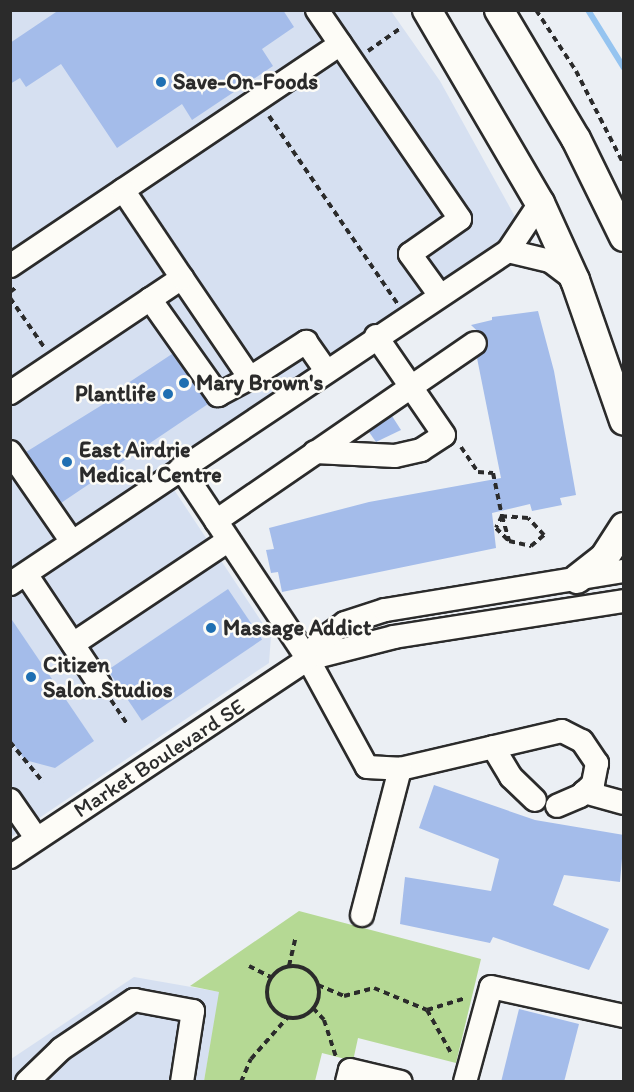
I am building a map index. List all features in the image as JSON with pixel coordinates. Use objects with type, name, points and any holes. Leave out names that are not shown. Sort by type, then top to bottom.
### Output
[{"type":"main road","points":[[427,10],[540,203],[575,280],[624,421]]},
{"type":"main road","points":[[499,10],[576,139],[624,237]]},
{"type":"main road","points":[[577,579],[604,558],[624,527]]},
{"type":"street","points":[[317,10],[460,219],[410,254],[439,294]]},
{"type":"street","points":[[10,266],[340,44]]},
{"type":"street","points":[[123,190],[249,378]]},
{"type":"street","points":[[100,685],[73,644],[18,579],[376,336],[508,251],[540,203]]},
{"type":"street","points":[[508,251],[549,261],[575,280]]},
{"type":"street","points":[[10,393],[182,278]]},
{"type":"street","points":[[150,299],[218,395],[306,342],[326,370]]},
{"type":"street","points":[[315,452],[395,456],[421,450],[444,435],[376,336]]},
{"type":"street","points":[[216,521],[475,343]]},
{"type":"street","points":[[10,452],[72,542]]},
{"type":"street","points":[[181,468],[308,659],[367,768],[400,769],[493,747],[562,731],[582,741],[597,763],[593,784],[585,792],[546,803],[511,777],[493,747]]},
{"type":"street","points":[[73,644],[229,540]]},
{"type":"street","name":"Market Boulevard SE","points":[[308,659],[320,642],[345,623],[367,615],[624,571]]},
{"type":"street","name":"Market Boulevard SE","points":[[10,857],[308,659],[394,637],[624,601]]},
{"type":"street","points":[[362,915],[400,769]]},
{"type":"street","points":[[585,792],[624,803]]},
{"type":"street","points":[[10,800],[37,839]]},
{"type":"street","points":[[465,1082],[491,987],[624,1016]]},
{"type":"street","points":[[27,1082],[61,1049],[134,1000],[193,1011],[182,1082]]},
{"type":"street","points":[[342,1072],[350,1070],[401,1082]]},
{"type":"street","points":[[10,1074],[20,1082]]},
{"type":"path","points":[[536,10],[576,71],[624,165]]},
{"type":"path","points":[[257,100],[406,316]]},
{"type":"path","points":[[10,298],[55,363]]},
{"type":"path","points":[[444,435],[459,443],[478,472],[493,473],[508,541]]},
{"type":"path","points":[[502,516],[528,518],[544,535],[531,546],[508,541],[496,528],[502,516]]},
{"type":"path","points":[[100,685],[127,724]]},
{"type":"path","points":[[10,742],[43,782]]},
{"type":"path","points":[[271,977],[289,966],[297,936]]},
{"type":"path","points":[[249,966],[271,977]]},
{"type":"path","points":[[289,966],[310,972],[318,985],[344,996],[374,988],[427,1010],[452,1053],[450,1062]]},
{"type":"path","points":[[271,977],[268,1002],[287,1018]]},
{"type":"path","points":[[241,1082],[251,1059],[287,1018],[304,1016],[313,1008],[318,985]]},
{"type":"path","points":[[427,1010],[451,999],[488,999]]},
{"type":"path","points":[[313,1008],[324,1020],[342,1072]]},
{"type":"shaded area","points":[[11,11],[391,11],[440,81],[518,222],[513,231],[161,470],[271,636],[269,663],[11,837]]},
{"type":"shaded area","points":[[134,977],[220,992],[204,1081],[11,1082],[11,1059]]},
{"type":"green space","points":[[299,911],[481,959],[456,1063],[358,1038],[353,1061],[322,1053],[315,1081],[204,1081],[219,992],[190,986]]},
{"type":"building","name":"Save-On-Foods","points":[[59,10],[283,10],[294,27],[262,49],[273,66],[192,120],[182,104],[117,148],[61,64],[26,87],[20,78],[10,84],[10,43]]},
{"type":"building","points":[[538,311],[554,371],[576,495],[560,498],[562,505],[532,511],[530,504],[492,513],[496,548],[282,592],[278,572],[271,573],[266,550],[274,549],[269,528],[369,502],[501,478],[477,358],[488,341],[471,325],[492,320],[492,317]]},
{"type":"building","points":[[172,354],[208,404],[61,503],[26,452],[131,387],[128,383]]},
{"type":"building","points":[[392,416],[401,430],[376,442],[369,432]]},
{"type":"building","points":[[228,589],[262,640],[142,721],[108,670]]},
{"type":"building","points":[[10,617],[94,741],[55,768],[25,760],[10,739]]},
{"type":"building","points":[[434,785],[535,820],[624,835],[620,882],[564,875],[553,905],[609,929],[589,970],[493,937],[490,943],[400,924],[405,877],[491,891],[499,859],[419,828]]},
{"type":"building","points":[[519,1009],[579,1024],[564,1082],[501,1082]]},
{"type":"waterway","points":[[588,10],[624,68]]},
{"type":"place","name":"Save-On-Foods","points":[[161,82]]},
{"type":"place","name":"Mary Brown's","points":[[184,383]]},
{"type":"place","name":"Plantlife","points":[[168,394]]},
{"type":"place","name":"East Airdrie Medical Centre","points":[[67,462]]},
{"type":"place","name":"Massage Addict","points":[[211,628]]},
{"type":"place","name":"Citizen Salon Studios","points":[[31,677]]}]
